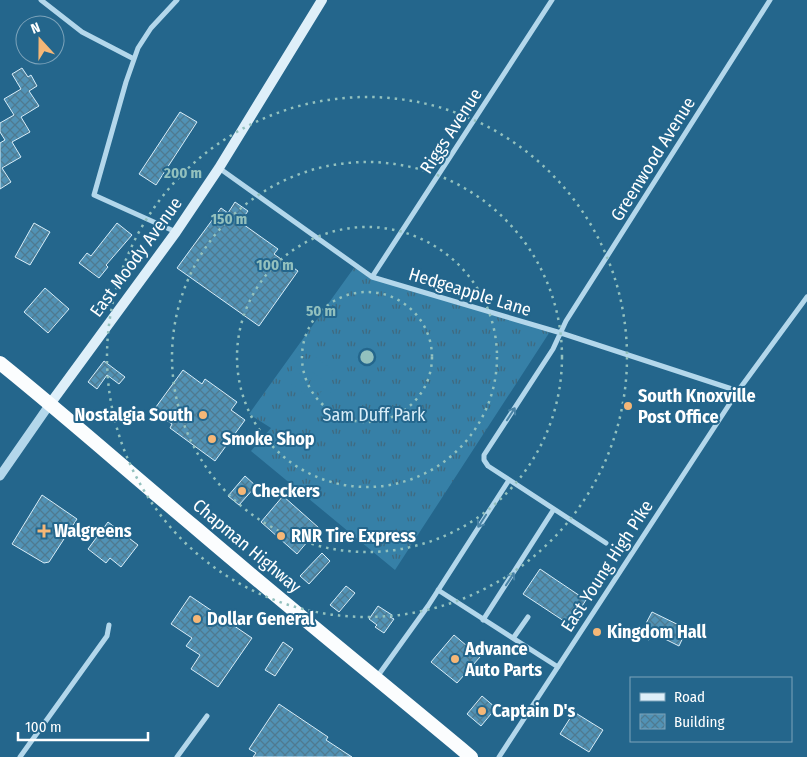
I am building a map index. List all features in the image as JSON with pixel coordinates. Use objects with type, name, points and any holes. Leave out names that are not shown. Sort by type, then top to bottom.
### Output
[{"type":"highway","name":"Chapman Highway","points":[[0,363],[471,757]]},
{"type":"main road","name":"East Moody Avenue","points":[[50,404],[176,232],[219,168],[322,0]]},
{"type":"street","points":[[41,0],[82,32],[134,59]]},
{"type":"street","points":[[176,232],[94,195],[126,82],[138,48],[151,28],[177,0]]},
{"type":"street","name":"Riggs Avenue","points":[[372,277],[552,0]]},
{"type":"street","name":"Greenwood Avenue","points":[[509,480],[488,466],[484,460],[484,455],[553,348],[566,321],[770,0]]},
{"type":"street","name":"Hedgeapple Lane","points":[[219,168],[372,277],[561,333],[738,391]]},
{"type":"street","name":"East Young High Pike","points":[[499,757],[738,391],[807,297]]},
{"type":"street","points":[[0,476],[50,404]]},
{"type":"street","points":[[377,678],[438,590],[509,480],[606,543]]},
{"type":"street","points":[[483,620],[554,509]]},
{"type":"street","points":[[438,590],[558,667]]},
{"type":"street","points":[[514,637],[528,617]]},
{"type":"street","points":[[20,757],[107,636],[109,625]]},
{"type":"street","points":[[177,757],[207,716]]},
{"type":"green space","name":"Sam Duff Park","points":[[356,265],[372,277],[551,330],[395,570],[251,451],[271,428],[249,414]]},
{"type":"green space","points":[[312,355],[337,373],[328,384],[304,366]]},
{"type":"green space","points":[[295,366],[302,371],[291,385],[285,380]]},
{"type":"green space","points":[[305,373],[312,378],[301,392],[295,387]]},
{"type":"green space","points":[[315,380],[321,385],[311,399],[304,394]]},
{"type":"green space","points":[[324,388],[331,392],[320,406],[314,401]]},
{"type":"building","points":[[22,68],[28,77],[31,75],[37,86],[29,91],[39,106],[21,117],[30,132],[12,142],[21,157],[2,168],[11,182],[0,189],[0,143],[5,140],[0,132],[0,123],[14,115],[4,99],[21,89],[12,74]]},
{"type":"building","points":[[180,112],[197,122],[156,185],[139,174]]},
{"type":"building","points":[[235,202],[248,211],[240,222],[278,249],[274,254],[298,271],[259,326],[177,268],[221,208],[228,213]]},
{"type":"building","points":[[34,223],[50,232],[30,265],[15,257]]},
{"type":"building","points":[[117,223],[132,235],[106,265],[108,267],[99,278],[79,263],[87,253],[91,256]]},
{"type":"building","points":[[45,288],[69,309],[48,333],[24,312]]},
{"type":"building","points":[[104,361],[125,377],[119,384],[107,375],[97,389],[88,382]]},
{"type":"building","points":[[183,370],[202,384],[205,379],[237,402],[231,410],[245,420],[215,461],[170,428],[172,424],[153,411]]},
{"type":"building","name":"Checkers","points":[[245,476],[256,486],[239,505],[228,496]]},
{"type":"building","name":"Walgreens","points":[[42,495],[77,519],[49,562],[44,563],[12,544]]},
{"type":"building","points":[[283,496],[319,528],[297,554],[261,522]]},
{"type":"building","points":[[108,522],[138,545],[121,567],[110,558],[106,563],[88,549]]},
{"type":"building","points":[[322,553],[330,561],[309,584],[300,576]]},
{"type":"building","points":[[540,569],[586,600],[570,625],[523,594]]},
{"type":"building","points":[[346,586],[355,593],[339,612],[330,605]]},
{"type":"building","points":[[190,596],[252,638],[218,687],[191,669],[200,655],[186,646],[192,638],[171,624]]},
{"type":"building","points":[[378,606],[392,615],[390,617],[394,619],[384,633],[375,627],[377,625],[369,619]]},
{"type":"building","points":[[652,612],[687,629],[679,646],[653,633],[649,640],[642,636],[645,630],[643,629]]},
{"type":"building","name":"Advance Auto Parts","points":[[454,635],[480,657],[457,683],[431,662]]},
{"type":"building","points":[[283,642],[293,649],[275,676],[265,670]]},
{"type":"building","name":"Captain D's","points":[[482,696],[496,708],[481,726],[467,714]]},
{"type":"building","points":[[279,704],[328,737],[326,740],[352,757],[253,757],[256,753],[249,749]]},
{"type":"building","points":[[574,712],[603,730],[589,752],[560,734]]},
{"type":"place","name":"South Knoxville Post Office","points":[[628,406]]},
{"type":"place","name":"Nostalgia South","points":[[203,415]]},
{"type":"place","name":"Smoke Shop","points":[[212,439]]},
{"type":"place","name":"Checkers","points":[[242,491]]},
{"type":"place","name":"Walgreens","points":[[44,531]]},
{"type":"place","name":"RNR Tire Express","points":[[281,536]]},
{"type":"place","name":"Dollar General","points":[[197,619]]},
{"type":"place","name":"Kingdom Hall","points":[[597,632]]},
{"type":"place","name":"Advance Auto Parts","points":[[455,659]]},
{"type":"place","name":"Captain D's","points":[[482,711]]}]
